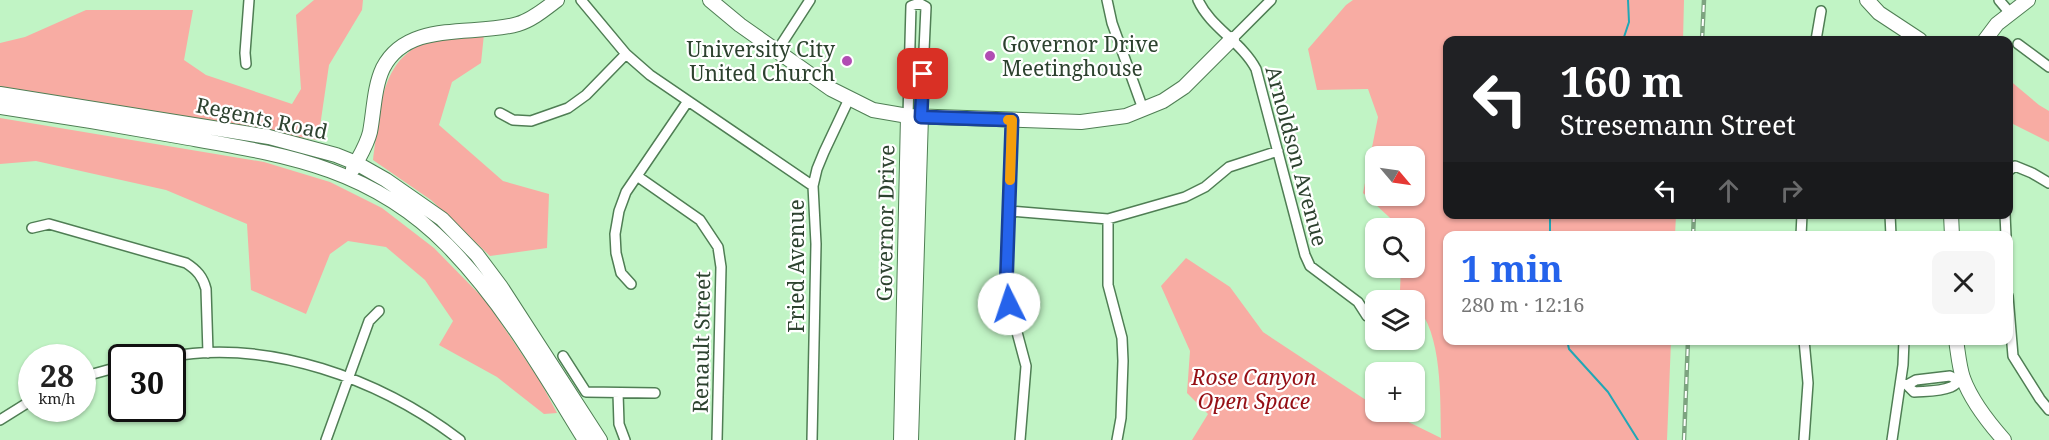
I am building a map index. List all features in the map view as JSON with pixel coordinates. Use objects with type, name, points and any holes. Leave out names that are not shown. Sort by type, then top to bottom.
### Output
[{"type":"street","points":[[246,64],[249,0]]},
{"type":"street","points":[[350,177],[370,133],[378,81],[383,68],[405,45],[431,34],[519,24],[539,14],[557,0]]},
{"type":"street","points":[[581,0],[626,54],[650,75],[813,186]]},
{"type":"street","points":[[710,0],[740,25],[831,89],[873,110],[914,116],[1081,122],[1126,116],[1163,101],[1184,87],[1271,0]]},
{"type":"street","points":[[777,51],[810,0]]},
{"type":"street","points":[[1107,0],[1112,23],[1143,109]]},
{"type":"street","name":"Arnoldson Avenue","points":[[1198,0],[1202,9],[1251,59],[1256,69],[1305,255],[1310,266],[1358,302],[1365,313]]},
{"type":"street","points":[[1867,0],[1879,13],[1914,36]]},
{"type":"street","points":[[1999,0],[2010,13]]},
{"type":"street","points":[[1988,36],[1996,24],[2028,0]]},
{"type":"street","name":"Governor Drive","points":[[901,440],[914,116],[926,7],[919,3],[911,6],[914,116],[911,440]]},
{"type":"street","points":[[1817,36],[1821,11]]},
{"type":"street","points":[[2018,44],[2049,67]]},
{"type":"street","points":[[500,113],[513,120],[531,121],[568,108],[586,95],[626,54]]},
{"type":"street","name":"Regents Road","points":[[0,94],[269,137],[356,163],[386,180],[426,207],[471,248],[501,287],[600,440]]},
{"type":"street","name":"Fried Avenue","points":[[812,440],[816,244],[813,186],[824,152],[849,99]]},
{"type":"street","points":[[631,284],[621,273],[616,254],[615,234],[622,201],[688,101]]},
{"type":"street","name":"Regents Road","points":[[0,107],[115,124],[266,152],[310,163],[350,177],[407,211],[429,228],[464,264],[502,309],[585,440]]},
{"type":"street","points":[[1012,120],[1006,291],[1026,366],[1020,440]]},
{"type":"street","points":[[1009,211],[1108,219],[1185,197],[1205,187],[1229,167],[1278,151]]},
{"type":"street","points":[[2013,167],[2015,166],[2032,173],[2049,183]]},
{"type":"street","name":"Renault Street","points":[[637,176],[700,220],[718,247],[722,267],[717,440]]},
{"type":"street","points":[[1108,219],[1108,285],[1122,338],[1123,362],[1121,418],[1117,440]]},
{"type":"street","points":[[32,228],[49,224],[186,263],[203,280],[206,289],[208,353]]},
{"type":"street","points":[[326,440],[369,321],[379,311]]},
{"type":"street","points":[[1804,345],[1808,383],[1804,440]]},
{"type":"street","points":[[1892,440],[1904,384],[1904,345]]},
{"type":"street","points":[[1957,345],[1961,380],[1985,417],[2004,440]]},
{"type":"street","points":[[2012,345],[2013,356],[2049,410]]},
{"type":"street","points":[[186,355],[208,353],[256,355],[311,366],[348,377],[387,394],[432,419],[460,440]]},
{"type":"street","points":[[563,356],[586,392],[655,393]]},
{"type":"street","points":[[1904,384],[1916,380],[1950,376],[1961,380]]},
{"type":"street","points":[[1942,377],[1944,389]]},
{"type":"street","points":[[1904,384],[1914,392],[1934,391],[1953,387],[1961,380]]},
{"type":"street","points":[[618,393],[619,424],[625,440]]},
{"type":"street","points":[[0,420],[18,409]]},
{"type":"green space","points":[[314,0],[363,0],[362,10],[329,65],[318,140],[0,87],[0,43],[25,37],[86,10],[193,10],[184,60],[206,75],[292,104],[301,89],[296,15]]},
{"type":"green space","name":"Rose Canyon Open Space","points":[[1353,0],[1684,0],[1683,36],[1443,36],[1443,219],[1676,219],[1675,231],[1443,231],[1443,345],[1671,345],[1667,440],[1192,440],[1208,414],[1187,393],[1190,351],[1161,286],[1186,258],[1230,287],[1263,332],[1365,399],[1365,422],[1408,422],[1441,438],[1438,367],[1431,332],[1425,319],[1425,290],[1400,290],[1401,278],[1425,278],[1425,218],[1390,218],[1377,206],[1425,206],[1425,146],[1372,146],[1378,117],[1368,89],[1317,90],[1308,49]]},
{"type":"green space","points":[[484,34],[481,63],[452,82],[439,125],[503,181],[549,194],[547,248],[490,256],[431,200],[373,160],[381,102],[386,84],[394,68],[405,55],[421,45],[442,38]]},
{"type":"green space","points":[[2013,83],[2049,111],[2049,142],[2013,124]]},
{"type":"green space","points":[[0,118],[264,162],[330,182],[382,208],[434,248],[486,301],[540,381],[557,413],[544,414],[497,377],[439,345],[453,321],[425,280],[386,247],[348,241],[330,254],[306,314],[251,290],[247,224],[166,190],[36,161],[0,164]]},
{"type":"waterway","points":[[1624,36],[1629,22],[1628,0]]},
{"type":"waterway","points":[[1550,219],[1550,231]]},
{"type":"waterway","points":[[1568,345],[1569,349],[1608,392],[1638,440]]},
{"type":"railway","points":[[1702,36],[1704,0]]},
{"type":"railway","points":[[1693,231],[1694,219]]},
{"type":"railway","points":[[1684,440],[1688,345]]},
{"type":"slow traffic","points":[[1008,120],[1012,120],[1010,180]]},
{"type":"place","name":"Governor Drive Meetinghouse","points":[[990,56]]},
{"type":"place","name":"University City United Church","points":[[847,61]]},
{"type":"route","points":[[923,74],[921,117],[1012,120],[1006,291],[1009,304]]}]
